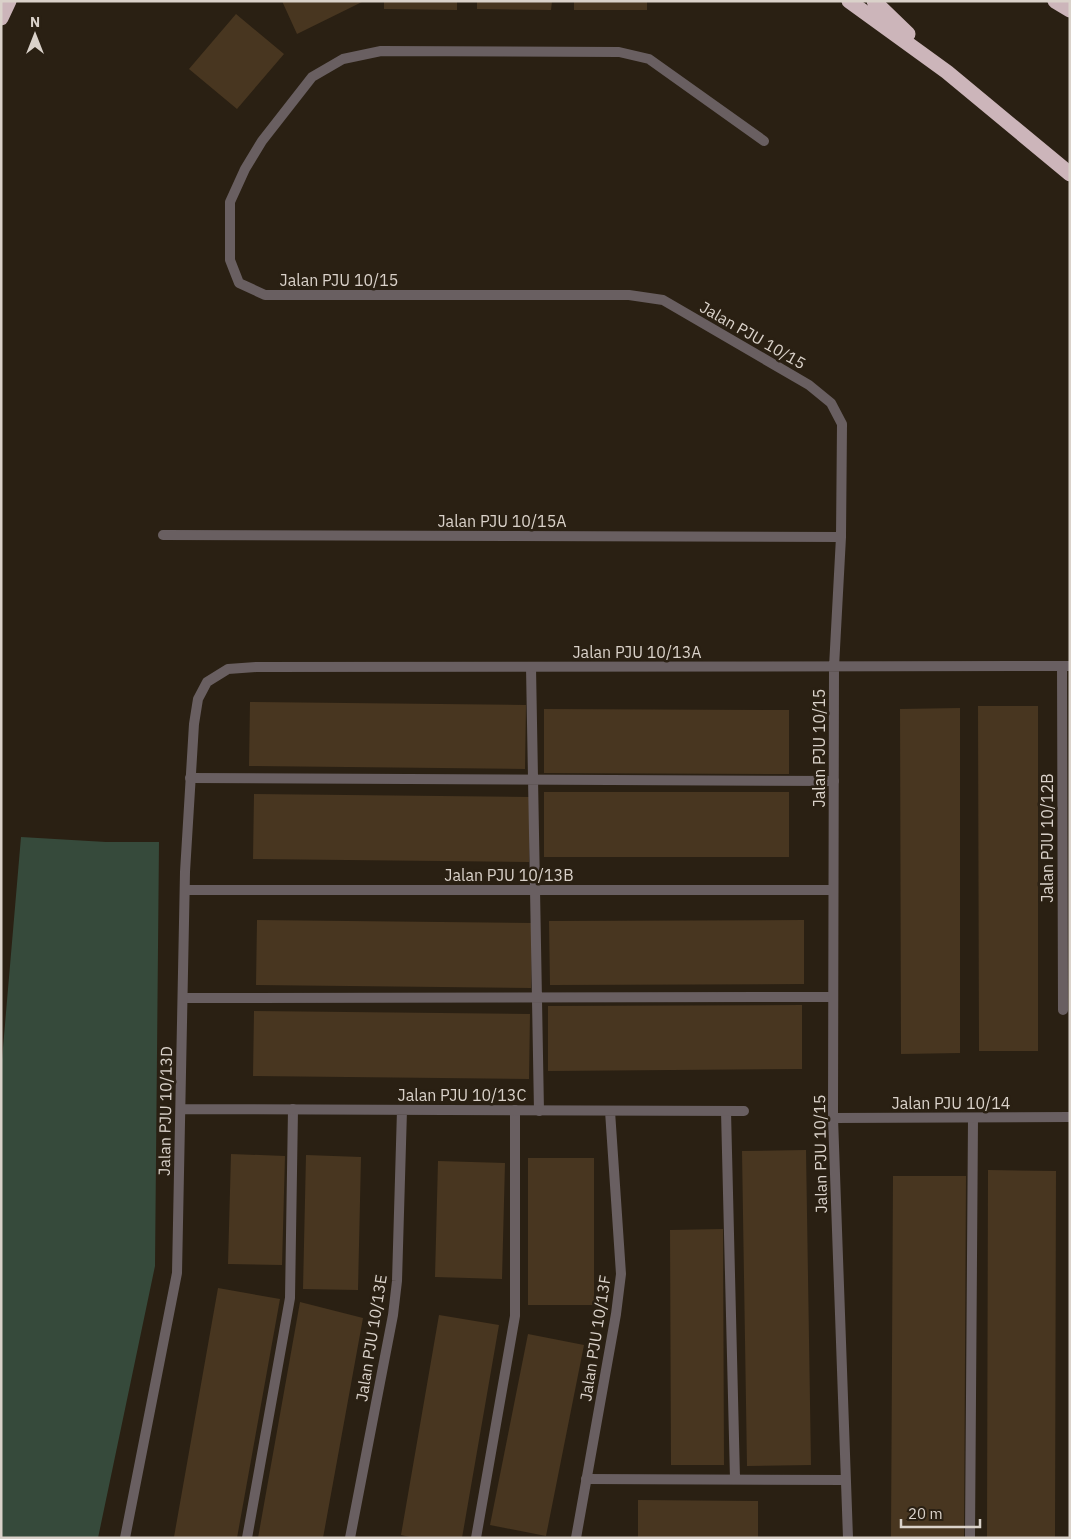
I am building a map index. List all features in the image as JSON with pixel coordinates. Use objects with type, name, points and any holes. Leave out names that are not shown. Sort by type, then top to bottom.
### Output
[{"type":"highway","points":[[1,18],[10,1]]},
{"type":"highway","points":[[849,1],[947,72],[1070,174]]},
{"type":"highway","points":[[874,1],[947,72]]},
{"type":"highway","points":[[1055,1],[1070,10]]},
{"type":"street","name":"Jalan PJU 10/15","points":[[764,141],[649,59],[619,52],[381,51],[343,59],[312,77],[262,141],[245,169],[230,202],[230,260],[239,283],[265,296],[629,295],[663,300],[808,385],[831,403],[842,424],[841,536],[834,667],[833,1118],[848,1538]]},
{"type":"street","name":"Jalan PJU 10/15A","points":[[163,535],[841,536]]},
{"type":"street","name":"Jalan PJU 10/13A","points":[[208,682],[228,669],[256,667],[1066,666]]},
{"type":"street","name":"Jalan PJU 10/12B","points":[[1062,1010],[1066,666]]},
{"type":"street","points":[[531,668],[539,1111]]},
{"type":"street","name":"Jalan PJU 10/13D","points":[[124,1538],[177,1273],[185,890],[190,778],[198,699],[208,682]]},
{"type":"street","points":[[190,778],[834,781]]},
{"type":"street","name":"Jalan PJU 10/13B","points":[[185,890],[833,890]]},
{"type":"street","points":[[183,998],[833,997]]},
{"type":"street","name":"Jalan PJU 10/13C","points":[[180,1109],[744,1111]]},
{"type":"street","points":[[247,1538],[290,1298],[293,1109]]},
{"type":"street","name":"Jalan PJU 10/13E","points":[[350,1538],[393,1315],[397,1281],[402,1110]]},
{"type":"street","points":[[476,1538],[515,1316],[515,1110]]},
{"type":"street","name":"Jalan PJU 10/13F","points":[[576,1538],[616,1314],[621,1274],[610,1111]]},
{"type":"street","points":[[726,1111],[735,1479]]},
{"type":"street","name":"Jalan PJU 10/14","points":[[833,1118],[1070,1117]]},
{"type":"street","points":[[970,1538],[973,1118]]},
{"type":"street","points":[[586,1479],[845,1480]]},
{"type":"green space","points":[[21,837],[106,842],[159,842],[155,1266],[98,1538],[1,1538],[1,1071]]},
{"type":"building","points":[[282,1],[364,1],[297,34]]},
{"type":"building","points":[[384,1],[457,1],[457,10],[384,9]]},
{"type":"building","points":[[477,1],[552,1],[551,10],[477,9]]},
{"type":"building","points":[[574,1],[647,1],[647,10],[574,10]]},
{"type":"building","points":[[236,14],[284,54],[237,109],[189,69]]},
{"type":"building","points":[[250,702],[526,705],[525,769],[249,766]]},
{"type":"building","points":[[978,706],[1038,706],[1038,1051],[979,1051]]},
{"type":"building","points":[[960,708],[960,1053],[901,1054],[900,709]]},
{"type":"building","points":[[544,709],[789,710],[789,774],[544,773]]},
{"type":"building","points":[[544,792],[789,792],[789,857],[544,857]]},
{"type":"building","points":[[254,794],[530,797],[529,862],[253,859]]},
{"type":"building","points":[[257,920],[532,923],[531,988],[256,985]]},
{"type":"building","points":[[804,920],[804,984],[550,985],[549,921]]},
{"type":"building","points":[[802,1005],[802,1069],[548,1071],[548,1006]]},
{"type":"building","points":[[254,1011],[530,1014],[529,1079],[253,1076]]},
{"type":"building","points":[[806,1150],[811,1465],[747,1466],[742,1151]]},
{"type":"building","points":[[231,1154],[285,1156],[282,1265],[228,1264]]},
{"type":"building","points":[[306,1155],[361,1157],[358,1290],[303,1289]]},
{"type":"building","points":[[528,1158],[594,1158],[594,1305],[528,1305]]},
{"type":"building","points":[[438,1161],[505,1163],[502,1279],[435,1277]]},
{"type":"building","points":[[988,1170],[1056,1171],[1055,1538],[987,1538]]},
{"type":"building","points":[[893,1176],[966,1176],[964,1538],[891,1538]]},
{"type":"building","points":[[723,1229],[724,1465],[671,1465],[670,1230]]},
{"type":"building","points":[[218,1288],[280,1299],[237,1538],[178,1538],[174,1537]]},
{"type":"building","points":[[300,1302],[363,1318],[323,1538],[258,1538]]},
{"type":"building","points":[[439,1315],[499,1325],[462,1538],[414,1538],[401,1535]]},
{"type":"building","points":[[528,1334],[584,1345],[546,1536],[490,1525]]},
{"type":"building","points":[[638,1500],[758,1501],[758,1538],[638,1538]]}]
